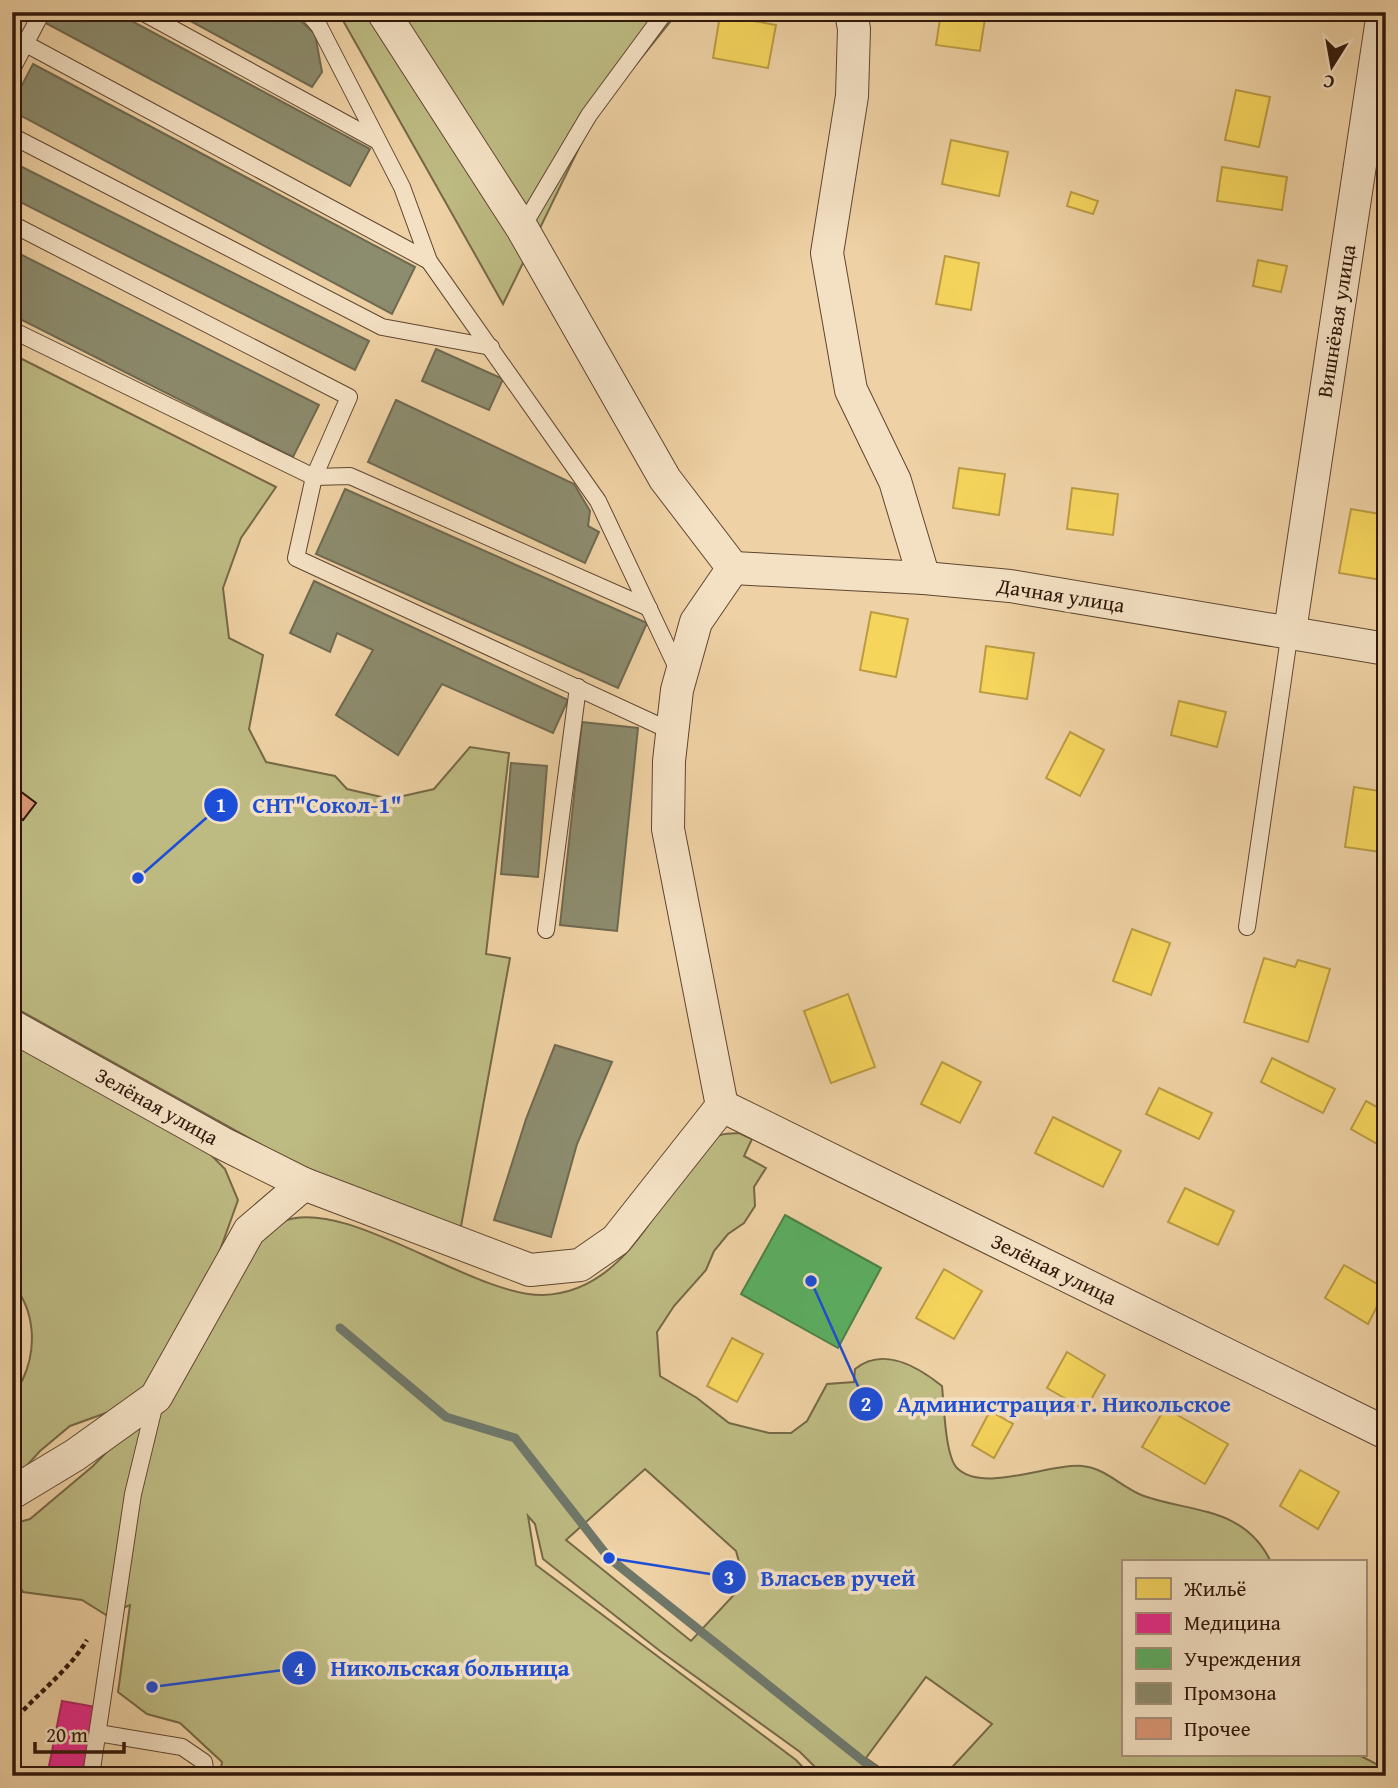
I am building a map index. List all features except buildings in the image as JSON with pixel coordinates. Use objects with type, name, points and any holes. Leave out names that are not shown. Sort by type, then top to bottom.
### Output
[{"type":"street","points":[[383,12],[522,228],[665,479],[733,568],[696,622],[681,677],[673,732],[668,829],[722,1106]]},
{"type":"street","points":[[851,12],[854,29],[852,96],[827,253],[851,390],[895,481],[924,578]]},
{"type":"street","name":"Вишнёвая улица","points":[[1290,631],[1383,12]]},
{"type":"street","name":"Дачная улица","points":[[733,568],[924,578],[1010,586],[1386,649]]},
{"type":"street","name":"Зелёная улица","points":[[12,1026],[222,1143],[304,1184],[530,1270],[580,1265],[615,1240],[722,1106],[1386,1433]]},
{"type":"street","points":[[12,1493],[75,1455],[156,1397],[249,1231],[304,1184]]},
{"type":"lane","points":[[12,69],[42,12]]},
{"type":"lane","points":[[142,12],[376,140]]},
{"type":"lane","points":[[307,12],[319,26],[402,187],[429,261],[598,501],[681,677]]},
{"type":"lane","points":[[522,228],[589,115],[665,12]]},
{"type":"lane","points":[[26,44],[429,261]]},
{"type":"lane","points":[[12,136],[383,327],[491,347]]},
{"type":"lane","points":[[12,224],[349,397],[314,477],[296,558],[673,732]]},
{"type":"lane","points":[[12,330],[314,477],[350,476],[649,608]]},
{"type":"lane","points":[[1247,927],[1290,631]]},
{"type":"lane","points":[[546,930],[578,687]]},
{"type":"lane","points":[[92,1776],[133,1494],[156,1397]]},
{"type":"lane","points":[[98,1733],[182,1747],[204,1762],[206,1776]]},
{"type":"path","points":[[12,1723],[33,1698],[66,1669],[86,1642],[90,1630]]},
{"type":"shaded area","points":[[334,12],[678,12],[594,117],[503,304],[341,17]]},
{"type":"shaded area","points":[[12,354],[276,487],[241,538],[223,588],[229,638],[263,655],[249,729],[266,762],[335,776],[347,789],[390,799],[434,789],[470,747],[509,753],[486,954],[510,958],[460,1232],[321,1178],[12,1006]]},
{"type":"shaded area","points":[[12,1041],[209,1153],[225,1169],[238,1200],[219,1253],[151,1388],[117,1409],[70,1426],[40,1451],[12,1482],[12,1383],[22,1381],[27,1369],[32,1331],[26,1306],[12,1283]]},
{"type":"shaded area","points":[[739,1133],[752,1139],[744,1156],[766,1168],[754,1187],[755,1206],[744,1223],[728,1234],[714,1251],[706,1270],[674,1306],[657,1332],[660,1376],[697,1398],[729,1423],[769,1433],[791,1433],[807,1421],[827,1384],[854,1382],[855,1369],[866,1362],[877,1359],[900,1361],[942,1386],[950,1453],[957,1468],[968,1475],[999,1478],[1082,1466],[1099,1470],[1144,1496],[1232,1521],[1247,1530],[1270,1560],[1122,1560],[1122,1756],[1361,1756],[1386,1769],[1386,1776],[944,1776],[992,1724],[926,1677],[866,1758],[892,1776],[824,1776],[800,1752],[660,1651],[543,1559],[535,1524],[528,1516],[536,1565],[796,1760],[811,1776],[220,1776],[222,1762],[180,1723],[147,1714],[118,1692],[130,1605],[106,1615],[82,1600],[23,1592],[12,1572],[12,1524],[30,1519],[93,1466],[129,1429],[257,1243],[278,1223],[308,1217],[339,1222],[373,1233],[481,1280],[514,1291],[543,1295],[567,1292],[588,1284],[623,1257],[651,1221],[689,1163],[705,1145],[720,1135]],"holes":[[[645,1469],[736,1551],[745,1583],[691,1641],[566,1540]]]},
{"type":"waterway","points":[[340,1328],[446,1417],[515,1438],[609,1558],[882,1776]]},
{"type":"place","name":"СНТ\"Сокол-1\"","points":[[138,878]]},
{"type":"place","name":"Администрация г. Никольское","points":[[811,1281]]},
{"type":"place","name":"Власьев ручей","points":[[609,1558]]},
{"type":"place","name":"Никольская больница","points":[[152,1687]]}]
